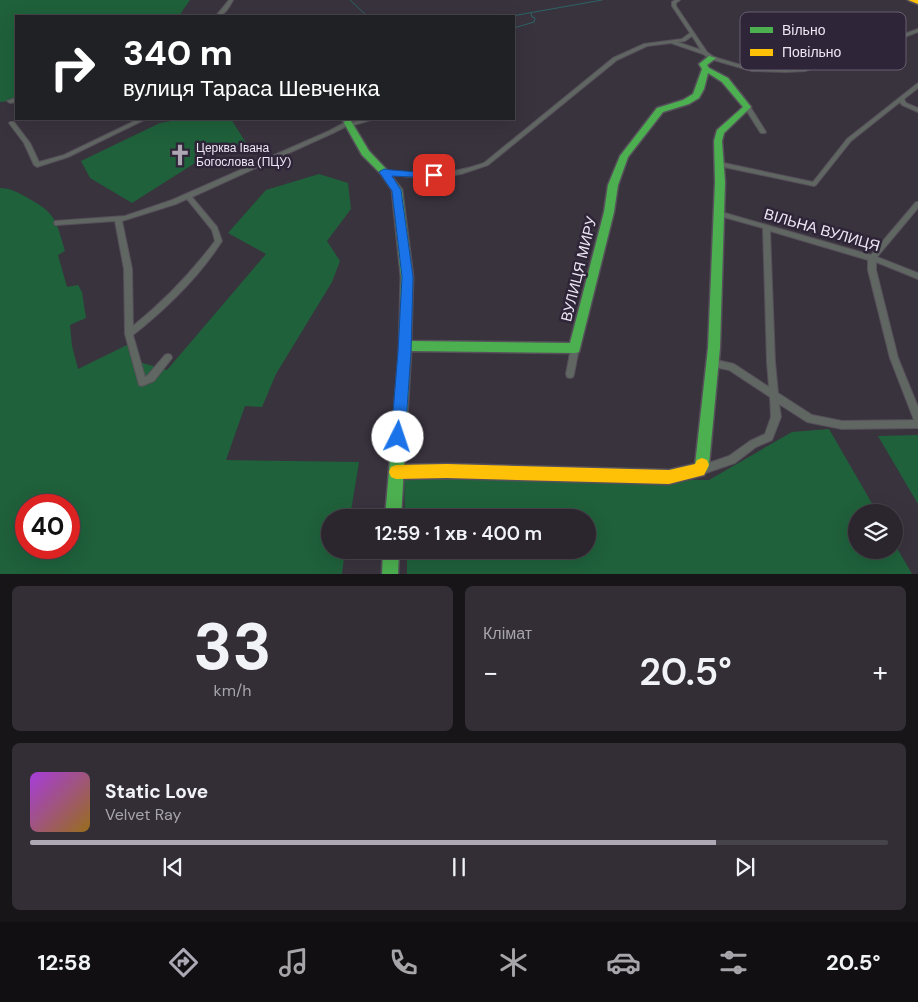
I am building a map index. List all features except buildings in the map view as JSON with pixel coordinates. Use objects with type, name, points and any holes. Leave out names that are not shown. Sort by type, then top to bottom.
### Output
[{"type":"street","points":[[222,15],[230,0]]},
{"type":"street","points":[[678,0],[674,2],[674,6],[709,56]]},
{"type":"street","points":[[911,0],[918,2]]},
{"type":"street","points":[[906,35],[918,30]]},
{"type":"street","points":[[384,172],[416,176],[451,174],[469,171],[486,164],[615,59],[646,45],[682,40],[692,34]]},
{"type":"street","points":[[670,42],[740,66]]},
{"type":"street","points":[[709,56],[703,64],[706,69],[725,80],[746,105],[762,132]]},
{"type":"street","name":"ВУЛИЦЯ МИРУ","points":[[575,348],[609,212],[613,185],[624,156],[660,110],[666,106],[694,99],[700,91],[706,69]]},
{"type":"street","points":[[754,70],[803,70]]},
{"type":"street","points":[[719,164],[814,184],[849,140],[902,100],[918,85]]},
{"type":"street","points":[[902,100],[904,104],[918,110]]},
{"type":"street","points":[[699,470],[702,466],[712,363],[720,182],[720,132],[745,109],[746,105]]},
{"type":"street","points":[[12,123],[28,143],[37,165],[66,156],[141,120]]},
{"type":"street","points":[[57,223],[125,218],[188,196],[347,122],[363,120]]},
{"type":"street","points":[[347,122],[365,153],[384,172],[397,190],[407,277],[405,346],[394,509]]},
{"type":"street","points":[[129,334],[158,312],[198,268],[218,241],[215,229],[188,196]]},
{"type":"street","points":[[918,204],[872,258],[872,270],[894,358],[918,418]]},
{"type":"street","name":"ВІЛЬНА ВУЛИЦЯ","points":[[718,213],[872,258],[918,276]]},
{"type":"street","points":[[118,219],[128,269],[129,334],[142,382],[151,378],[168,358]]},
{"type":"street","points":[[396,472],[447,471],[669,477],[732,460],[754,444],[768,437],[776,418],[766,228]]},
{"type":"street","points":[[405,346],[575,348],[570,374]]},
{"type":"street","points":[[712,363],[732,367],[810,419],[842,425],[918,424]]},
{"type":"street","points":[[390,574],[391,559]]},
{"type":"green space","points":[[0,0],[190,0],[180,15],[15,15],[15,97],[10,101],[0,102]]},
{"type":"green space","points":[[177,120],[232,120],[246,143],[214,151],[132,203],[90,178],[81,161],[160,123]]},
{"type":"green space","points":[[319,174],[348,183],[351,209],[327,241],[340,261],[332,282],[276,374],[262,407],[245,406],[226,460],[359,462],[351,509],[321,509],[321,559],[344,559],[342,574],[0,574],[0,188],[20,193],[36,203],[49,213],[57,225],[65,251],[58,255],[67,287],[78,285],[82,292],[86,318],[70,325],[72,346],[78,369],[131,343],[132,360],[167,370],[266,254],[228,233],[266,190]]},
{"type":"green space","points":[[829,429],[872,504],[848,504],[848,559],[903,558],[912,574],[407,574],[407,559],[596,559],[596,509],[405,509],[404,477],[709,480],[792,432]]},
{"type":"green space","points":[[918,435],[918,504],[878,436]]},
{"type":"waterway","points":[[350,0],[366,15]]},
{"type":"waterway","points":[[515,15],[602,0]]},
{"type":"waterway","points":[[515,28],[534,22],[535,18],[532,17],[531,13]]},
{"type":"traffic: fast","points":[[702,465],[714,348],[720,182],[718,141],[720,132],[747,107],[725,80],[706,69],[703,64],[712,58]]},
{"type":"traffic: fast","points":[[405,346],[575,348],[609,212],[613,185],[624,156],[660,110],[686,102],[696,96],[706,69]]},
{"type":"traffic: fast","points":[[348,123],[365,153],[384,172],[397,190],[407,277],[405,352],[394,509]]},
{"type":"traffic: fast","points":[[390,574],[391,559]]},
{"type":"traffic: slow","points":[[911,0],[918,2]]},
{"type":"traffic: slow","points":[[396,472],[447,471],[669,477],[699,470],[702,465]]},
{"type":"place","name":"Церква Івана Богослова (ПЦУ)","points":[[180,155]]},
{"type":"route","points":[[398,437],[405,352],[407,277],[397,190],[384,172],[416,176],[434,175]]}]
